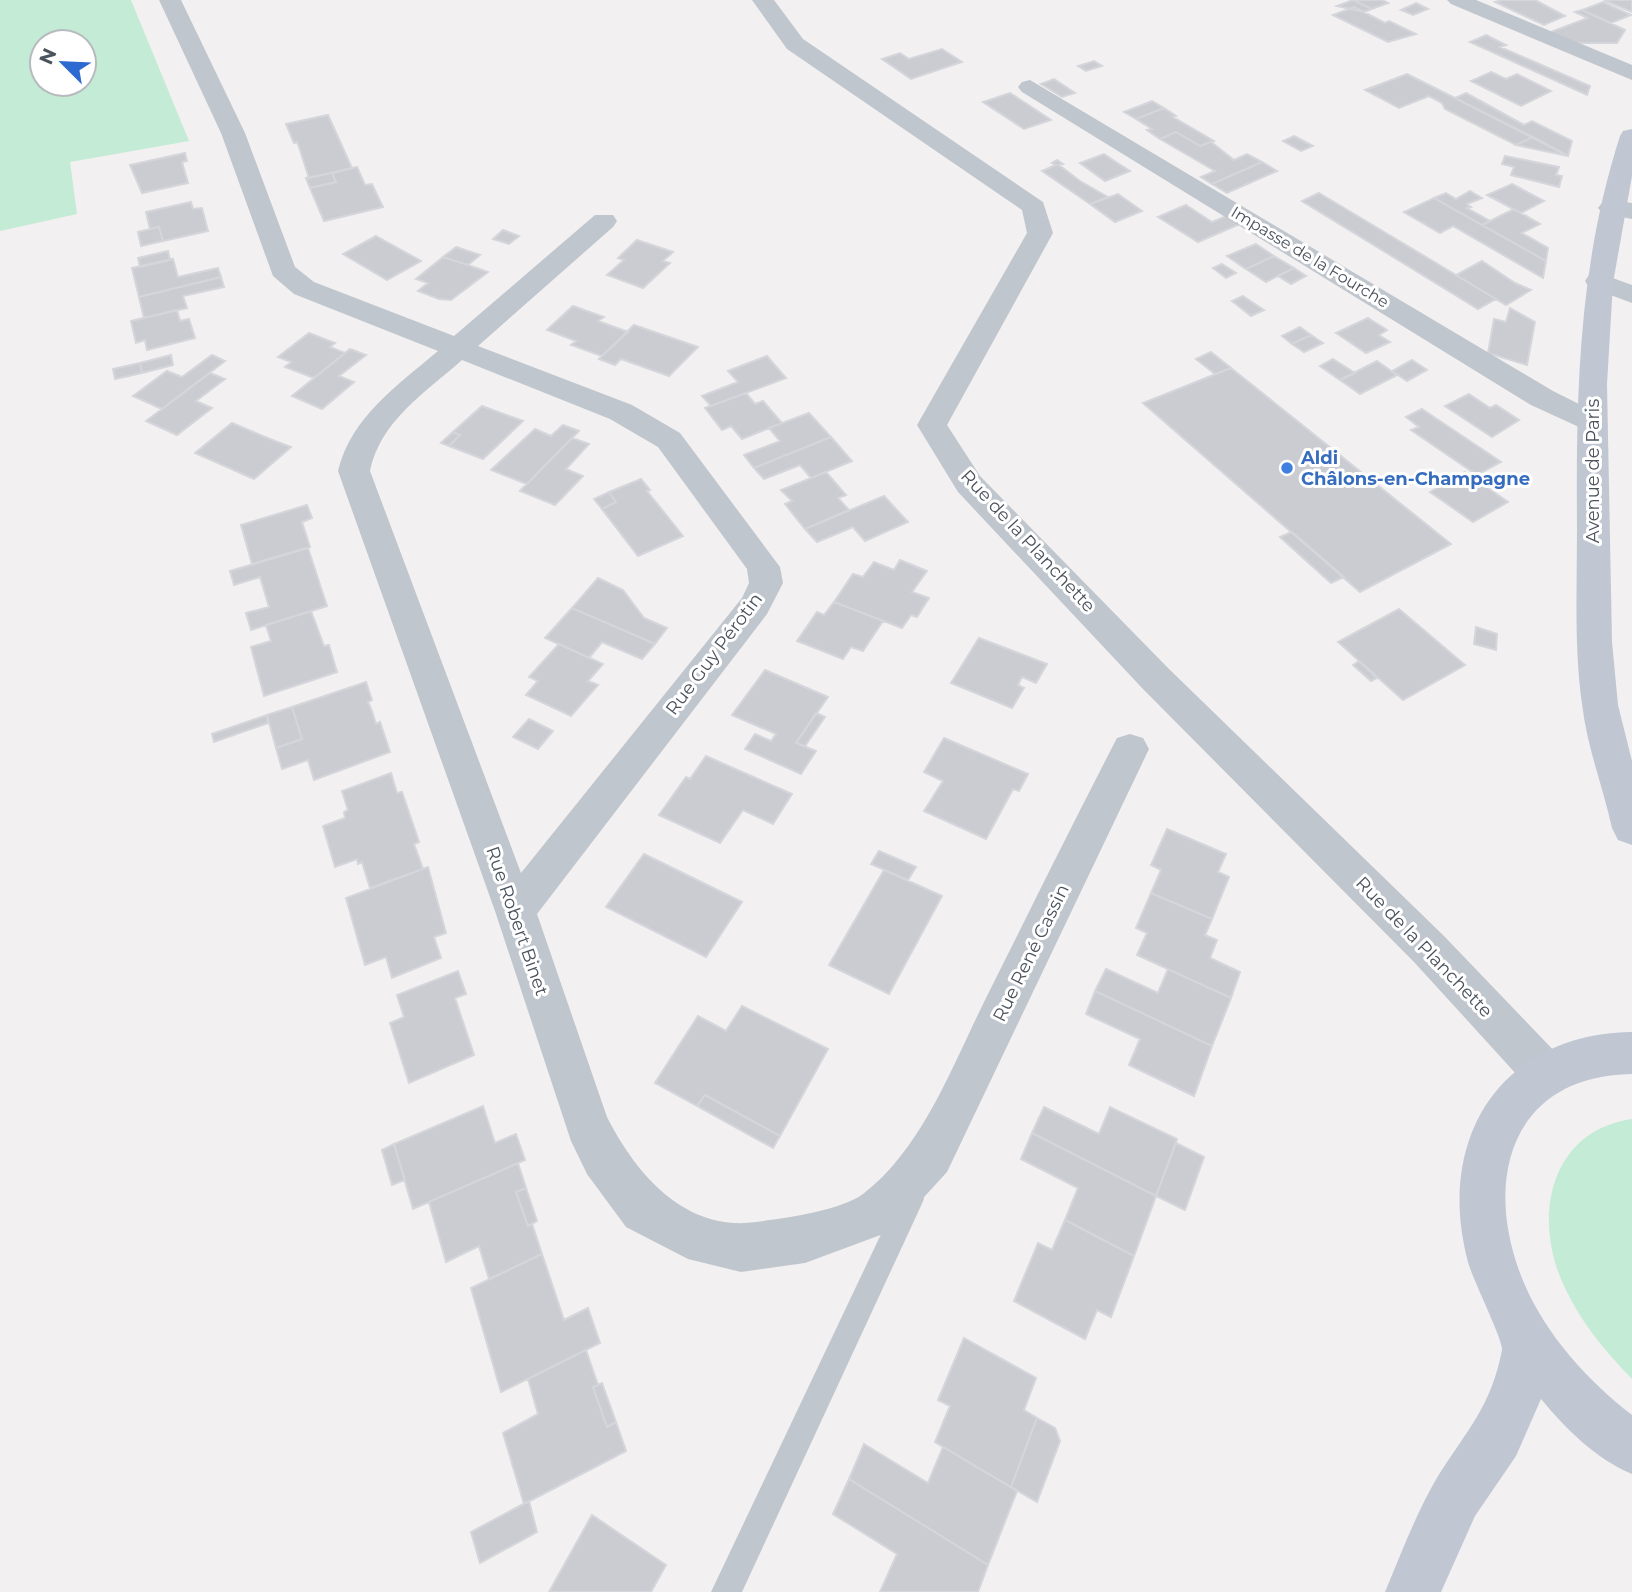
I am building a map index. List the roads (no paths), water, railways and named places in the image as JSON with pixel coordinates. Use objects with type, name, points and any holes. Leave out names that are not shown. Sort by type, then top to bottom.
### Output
[{"type":"main road","name":"Avenue de Paris","points":[[1630,816],[1606,741],[1597,680],[1592,614],[1592,423],[1600,281],[1622,209],[1632,136]]},
{"type":"main road","points":[[1631,1051],[1584,1058],[1545,1073],[1508,1106],[1485,1154],[1481,1214],[1498,1283],[1529,1342],[1556,1380],[1606,1430],[1632,1448]]},
{"type":"main road","points":[[1413,1592],[1456,1497],[1497,1437],[1519,1390],[1529,1342]]},
{"type":"street","name":"Rue Guy Pérotin","points":[[170,0],[233,133],[283,270],[304,288],[621,412],[668,440],[763,567],[766,583],[755,605],[515,911]]},
{"type":"street","name":"Rue de la Planchette","points":[[763,0],[795,44],[1034,207],[1040,233],[932,425],[969,484],[1156,679],[1429,949],[1545,1073]]},
{"type":"street","points":[[1458,0],[1632,73]]},
{"type":"street","name":"Impasse de la Fourche","points":[[1030,87],[1542,398],[1592,423]]},
{"type":"street","name":"Rue Robert Binet","points":[[604,221],[458,348],[369,430],[358,451],[354,471],[515,911],[587,1125],[604,1158],[643,1210],[688,1236],[741,1248],[805,1239],[877,1213],[932,1156]]},
{"type":"street","points":[[1600,281],[1632,295]]},
{"type":"street","name":"Rue René Cassin","points":[[932,1156],[1130,749]]},
{"type":"lane","points":[[726,1592],[932,1156]]},
{"type":"place","name":"Aldi Châlons-en-Champagne","points":[[1287,468]]}]
